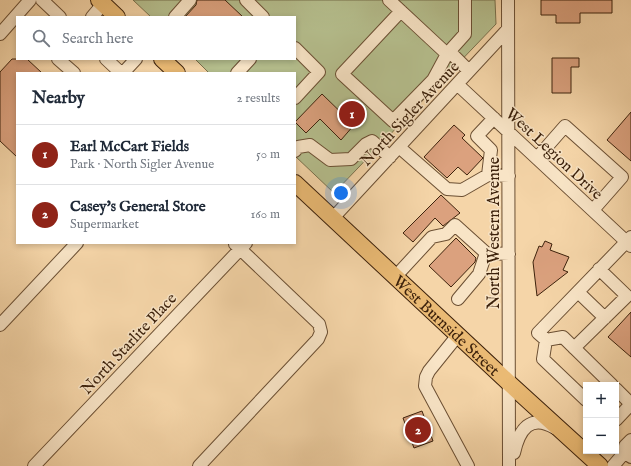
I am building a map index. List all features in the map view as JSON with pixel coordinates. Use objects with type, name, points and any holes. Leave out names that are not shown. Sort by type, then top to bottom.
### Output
[{"type":"main road","points":[[101,2],[116,16]]},
{"type":"main road","points":[[163,60],[176,72]]},
{"type":"main road","name":"West Burnside Street","points":[[297,189],[333,218],[509,384],[600,466]]},
{"type":"street","points":[[18,16],[30,0]]},
{"type":"street","points":[[42,0],[59,16]]},
{"type":"street","points":[[176,16],[190,0]]},
{"type":"street","points":[[246,0],[262,16]]},
{"type":"street","points":[[389,0],[469,71]]},
{"type":"street","points":[[401,11],[342,74],[393,121],[433,80],[448,53],[465,34],[465,0]]},
{"type":"street","name":"North Western Avenue","points":[[508,0],[510,466]]},
{"type":"street","points":[[93,16],[101,2]]},
{"type":"street","points":[[0,34],[15,20]]},
{"type":"street","name":"North Sigler Avenue","points":[[333,218],[508,29]]},
{"type":"street","points":[[296,49],[319,72],[296,97]]},
{"type":"street","points":[[59,60],[73,72]]},
{"type":"street","points":[[107,60],[121,72]]},
{"type":"street","points":[[123,72],[135,60]]},
{"type":"street","points":[[238,72],[249,60]]},
{"type":"street","name":"West Legion Drive","points":[[457,84],[593,210],[630,241]]},
{"type":"street","points":[[488,175],[491,150],[477,136],[494,118]]},
{"type":"street","points":[[537,158],[565,126],[622,177],[593,210]]},
{"type":"street","points":[[296,150],[298,147],[310,145],[330,160],[351,159],[366,144],[372,141],[390,156]]},
{"type":"street","points":[[399,147],[447,189],[462,190],[488,175],[509,176]]},
{"type":"street","points":[[396,276],[432,237],[446,234],[455,225],[486,253],[509,254]]},
{"type":"street","points":[[583,397],[543,359],[542,336],[599,269],[630,241]]},
{"type":"street","points":[[0,325],[76,244]]},
{"type":"street","points":[[199,466],[318,339],[321,332],[319,324],[240,245]]},
{"type":"street","name":"North Starlite Place","points":[[34,466],[240,245]]},
{"type":"street","points":[[458,299],[479,274],[486,253]]},
{"type":"street","points":[[574,348],[629,297],[599,269]]},
{"type":"street","points":[[578,292],[605,318]]},
{"type":"street","points":[[458,335],[429,371],[426,377],[425,386],[468,466]]},
{"type":"street","points":[[542,336],[563,337],[609,382]]},
{"type":"street","points":[[618,418],[631,404],[619,392]]},
{"type":"street","points":[[510,466],[518,435],[526,426],[536,423],[548,424],[563,432]]},
{"type":"street","points":[[613,466],[626,447]]},
{"type":"green space","points":[[133,0],[495,0],[496,24],[334,193],[296,157],[296,72],[208,72],[196,60],[296,60],[296,16],[150,16]]},
{"type":"building","points":[[197,0],[225,0],[242,16],[186,16],[196,5]]},
{"type":"building","points":[[541,0],[612,0],[612,13],[580,13],[580,23],[556,23],[556,15],[541,15]]},
{"type":"building","points":[[552,58],[579,58],[579,67],[571,67],[571,93],[552,93]]},
{"type":"building","points":[[12,59],[16,59],[28,60],[41,72],[16,72],[16,156],[0,141],[0,72]]},
{"type":"building","points":[[322,94],[354,125],[341,140],[320,119],[306,133],[296,123],[296,121]]},
{"type":"building","points":[[631,112],[631,161],[607,140]]},
{"type":"building","points":[[454,125],[465,135],[462,138],[483,158],[467,175],[458,167],[447,178],[424,157]]},
{"type":"building","points":[[441,195],[460,213],[443,226],[435,218],[413,242],[403,233]]},
{"type":"building","points":[[456,238],[476,258],[475,262],[451,287],[429,266]]},
{"type":"building","points":[[545,241],[552,244],[550,250],[569,257],[563,270],[568,272],[537,296],[533,262],[539,246],[542,247]]},
{"type":"building","points":[[631,312],[631,357],[608,337]]},
{"type":"building","points":[[422,411],[433,441],[414,448],[403,418]]},
{"type":"place","name":"Earl McCart Fields","points":[[352,114]]},
{"type":"place","name":"Casey's General Store","points":[[418,430]]}]
